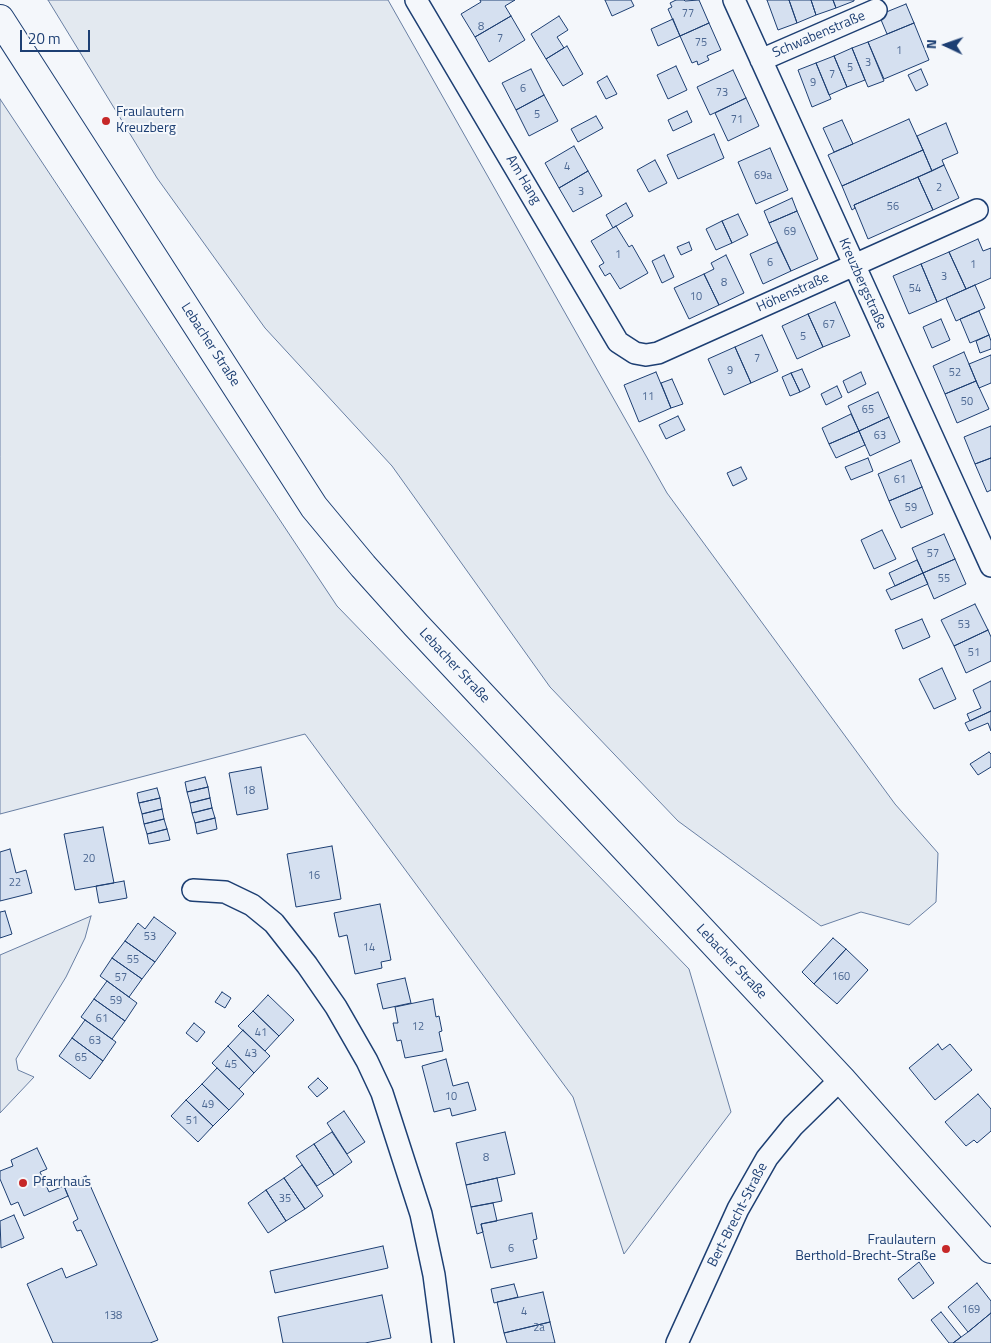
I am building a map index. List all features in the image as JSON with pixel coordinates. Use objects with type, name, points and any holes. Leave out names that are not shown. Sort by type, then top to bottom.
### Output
[{"type":"main road","name":"Lebacher Straße","points":[[0,19],[314,507],[363,566],[416,625],[841,1079],[991,1249]]},
{"type":"street","name":"Am Hang","points":[[416,0],[618,342],[635,353]]},
{"type":"street","name":"Kreuzbergstraße","points":[[734,0],[991,566]]},
{"type":"street","name":"Schwabenstraße","points":[[761,60],[876,10]]},
{"type":"street","name":"Höhenstraße","points":[[635,353],[646,355],[658,353],[977,210]]},
{"type":"street","points":[[193,890],[225,892],[252,905],[274,923],[308,965],[367,1061],[382,1093],[421,1214],[434,1276],[443,1343]]},
{"type":"street","name":"Bert-Brecht-Straße","points":[[677,1343],[738,1209],[767,1158],[793,1126],[841,1079]]},
{"type":"shaded area","points":[[48,0],[388,0],[667,493],[895,804],[938,853],[936,902],[909,925],[861,912],[821,926],[678,821],[550,687],[392,466],[265,328],[157,178]]},
{"type":"shaded area","points":[[0,99],[337,606],[689,969],[731,1112],[624,1254],[573,1097],[305,734],[0,814]]},
{"type":"shaded area","points":[[91,916],[85,938],[66,977],[16,1059],[18,1070],[34,1077],[0,1113],[0,955]]},
{"type":"building","points":[[480,0],[515,0],[505,6],[511,16],[475,37],[461,14],[481,2]]},
{"type":"building","points":[[605,0],[631,0],[634,6],[612,16]]},
{"type":"building","points":[[676,0],[699,0],[709,23],[680,36],[668,9],[672,7],[670,3]]},
{"type":"building","points":[[767,0],[789,0],[797,23],[778,30]]},
{"type":"building","points":[[789,0],[811,0],[816,15],[797,23]]},
{"type":"building","points":[[811,0],[833,0],[836,8],[816,15]]},
{"type":"building","points":[[833,0],[854,0],[854,1],[836,8]]},
{"type":"building","points":[[906,4],[914,23],[887,34],[879,15]]},
{"type":"building","points":[[511,16],[525,40],[489,62],[475,37]]},
{"type":"building","points":[[559,16],[568,30],[557,37],[564,48],[546,59],[531,34]]},
{"type":"building","points":[[673,19],[680,36],[658,46],[651,29]]},
{"type":"building","points":[[709,23],[721,50],[707,56],[709,60],[698,65],[697,61],[692,63],[680,36]]},
{"type":"building","points":[[914,23],[929,60],[884,79],[868,42]]},
{"type":"building","points":[[868,42],[884,81],[868,87],[852,48]]},
{"type":"building","points":[[567,46],[583,74],[563,86],[546,59]]},
{"type":"building","points":[[852,48],[865,80],[847,87],[834,56]]},
{"type":"building","points":[[834,56],[847,87],[829,95],[816,63]]},
{"type":"building","points":[[816,63],[831,99],[812,107],[798,70]]},
{"type":"building","points":[[676,66],[687,90],[668,99],[657,75]]},
{"type":"building","points":[[531,69],[544,95],[516,110],[502,83]]},
{"type":"building","points":[[921,69],[928,85],[916,91],[908,75]]},
{"type":"building","points":[[733,70],[746,98],[710,115],[697,87]]},
{"type":"building","points":[[607,76],[617,94],[606,99],[597,82]]},
{"type":"building","points":[[544,95],[558,121],[529,136],[516,110]]},
{"type":"building","points":[[746,98],[759,126],[728,141],[715,113]]},
{"type":"building","points":[[687,111],[692,122],[673,131],[668,120]]},
{"type":"building","points":[[596,116],[603,128],[578,142],[571,129]]},
{"type":"building","points":[[909,119],[923,150],[842,186],[828,155]]},
{"type":"building","points":[[842,120],[853,144],[834,152],[823,128]]},
{"type":"building","points":[[946,123],[958,153],[942,160],[944,165],[932,171],[917,136]]},
{"type":"building","points":[[714,134],[724,158],[678,179],[667,155]]},
{"type":"building","points":[[574,146],[588,171],[559,188],[545,163]]},
{"type":"building","points":[[770,148],[788,190],[756,204],[738,162]]},
{"type":"building","points":[[923,150],[932,171],[854,205],[855,208],[852,210],[842,186]]},
{"type":"building","points":[[655,160],[667,183],[649,192],[637,170]]},
{"type":"building","points":[[944,165],[959,198],[933,210],[918,177]]},
{"type":"building","points":[[588,171],[602,196],[573,212],[559,188]]},
{"type":"building","points":[[918,177],[933,210],[868,239],[854,205]]},
{"type":"building","points":[[792,198],[797,211],[769,223],[764,211]]},
{"type":"building","points":[[626,203],[633,216],[613,228],[606,215]]},
{"type":"building","points":[[797,211],[818,259],[791,271],[769,223]]},
{"type":"building","points":[[738,214],[748,235],[732,243],[722,221]]},
{"type":"building","points":[[722,221],[732,243],[716,250],[706,229]]},
{"type":"building","points":[[616,226],[629,247],[632,245],[648,273],[620,289],[610,273],[605,276],[599,266],[604,263],[591,241]]},
{"type":"building","points":[[978,239],[983,251],[991,248],[991,278],[966,289],[949,252]]},
{"type":"building","points":[[689,242],[692,250],[681,255],[677,247]]},
{"type":"building","points":[[777,242],[791,271],[763,284],[750,254]]},
{"type":"building","points":[[949,252],[966,289],[937,302],[921,264]]},
{"type":"building","points":[[664,255],[674,277],[662,283],[652,261]]},
{"type":"building","points":[[726,255],[744,293],[719,305],[704,274],[714,269],[711,263]]},
{"type":"building","points":[[921,264],[937,302],[909,314],[893,276]]},
{"type":"building","points":[[704,274],[719,305],[689,319],[674,288]]},
{"type":"building","points":[[975,285],[985,308],[956,321],[946,298]]},
{"type":"building","points":[[835,302],[850,336],[823,347],[808,314]]},
{"type":"building","points":[[979,311],[989,335],[970,343],[960,319]]},
{"type":"building","points":[[808,314],[823,347],[797,359],[782,326]]},
{"type":"building","points":[[941,319],[950,340],[932,348],[923,327]]},
{"type":"building","points":[[762,335],[778,371],[751,383],[735,347]]},
{"type":"building","points":[[989,335],[991,349],[980,353],[976,341]]},
{"type":"building","points":[[735,347],[751,383],[724,395],[708,359]]},
{"type":"building","points":[[964,352],[976,381],[945,394],[933,366]]},
{"type":"building","points":[[991,355],[991,383],[979,388],[969,364]]},
{"type":"building","points":[[802,369],[810,387],[800,392],[791,373]]},
{"type":"building","points":[[656,372],[671,408],[639,422],[624,385]]},
{"type":"building","points":[[861,372],[866,384],[848,393],[843,381]]},
{"type":"building","points":[[791,373],[800,392],[790,396],[782,377]]},
{"type":"building","points":[[672,379],[683,404],[671,408],[661,383]]},
{"type":"building","points":[[976,381],[989,409],[957,423],[945,394]]},
{"type":"building","points":[[837,386],[842,397],[826,405],[821,394]]},
{"type":"building","points":[[878,392],[889,417],[859,431],[848,406]]},
{"type":"building","points":[[851,414],[859,431],[829,444],[822,428]]},
{"type":"building","points":[[678,416],[685,430],[666,439],[659,425]]},
{"type":"building","points":[[889,417],[900,442],[870,456],[859,431]]},
{"type":"building","points":[[991,426],[991,458],[975,464],[964,437]]},
{"type":"building","points":[[859,431],[865,445],[836,458],[829,444]]},
{"type":"building","points":[[868,458],[873,471],[851,480],[845,467]]},
{"type":"building","points":[[991,458],[991,490],[987,492],[975,464]]},
{"type":"building","points":[[911,460],[922,487],[889,501],[878,474]]},
{"type":"building","points":[[741,467],[747,479],[733,486],[727,473]]},
{"type":"building","points":[[922,487],[933,514],[901,528],[889,501]]},
{"type":"building","points":[[882,530],[896,559],[874,569],[861,540]]},
{"type":"building","points":[[944,534],[955,559],[923,573],[912,548]]},
{"type":"building","points":[[955,559],[966,584],[934,599],[923,573]]},
{"type":"building","points":[[917,560],[923,573],[895,586],[889,573]]},
{"type":"building","points":[[923,573],[928,584],[891,600],[886,590]]},
{"type":"building","points":[[975,604],[988,630],[954,646],[941,620]]},
{"type":"building","points":[[922,619],[930,637],[903,649],[895,630]]},
{"type":"building","points":[[988,630],[991,637],[991,661],[966,673],[954,646]]},
{"type":"building","points":[[942,668],[956,699],[934,709],[919,679]]},
{"type":"building","points":[[991,681],[991,711],[970,721],[967,714],[981,708],[973,690]]},
{"type":"building","points":[[991,711],[991,731],[988,723],[969,731],[965,723]]},
{"type":"building","points":[[989,752],[991,754],[991,767],[978,775],[970,764]]},
{"type":"building","points":[[261,767],[268,809],[237,815],[229,773]]},
{"type":"building","points":[[205,777],[208,787],[187,792],[185,782]]},
{"type":"building","points":[[208,787],[210,798],[190,803],[187,792]]},
{"type":"building","points":[[157,788],[160,798],[139,803],[137,793]]},
{"type":"building","points":[[160,798],[162,809],[142,814],[139,803]]},
{"type":"building","points":[[210,798],[212,808],[192,813],[190,803]]},
{"type":"building","points":[[212,808],[215,818],[195,823],[192,813]]},
{"type":"building","points":[[162,809],[164,819],[144,824],[142,814]]},
{"type":"building","points":[[215,818],[217,829],[197,834],[195,823]]},
{"type":"building","points":[[164,819],[167,829],[147,834],[144,824]]},
{"type":"building","points":[[103,827],[114,883],[75,890],[64,834]]},
{"type":"building","points":[[167,829],[170,840],[149,844],[147,834]]},
{"type":"building","points":[[332,846],[341,899],[296,907],[287,854]]},
{"type":"building","points":[[10,849],[16,873],[26,870],[32,893],[0,901],[0,852]]},
{"type":"building","points":[[124,881],[127,898],[99,903],[96,886]]},
{"type":"building","points":[[380,904],[391,960],[381,962],[382,968],[355,974],[347,935],[339,937],[334,913]]},
{"type":"building","points":[[5,911],[12,934],[0,938],[0,912]]},
{"type":"building","points":[[154,917],[176,933],[155,962],[125,941],[138,923],[145,929]]},
{"type":"building","points":[[833,938],[846,949],[814,984],[802,972]]},
{"type":"building","points":[[125,941],[155,962],[142,979],[112,958]]},
{"type":"building","points":[[846,949],[868,970],[837,1004],[814,984]]},
{"type":"building","points":[[112,958],[142,979],[129,997],[100,976]]},
{"type":"building","points":[[405,978],[411,1003],[383,1009],[377,984]]},
{"type":"building","points":[[107,981],[137,1003],[125,1021],[94,999]]},
{"type":"building","points":[[222,992],[231,998],[225,1008],[215,1002]]},
{"type":"building","points":[[268,995],[294,1020],[279,1036],[253,1011]]},
{"type":"building","points":[[94,999],[125,1021],[112,1039],[81,1017]]},
{"type":"building","points":[[433,999],[436,1017],[439,1016],[442,1031],[439,1032],[443,1051],[405,1058],[401,1040],[397,1041],[393,1023],[398,1023],[395,1007]]},
{"type":"building","points":[[253,1011],[279,1036],[265,1051],[238,1026]]},
{"type":"building","points":[[85,1020],[116,1042],[103,1061],[72,1038]]},
{"type":"building","points":[[194,1023],[205,1032],[197,1042],[186,1033]]},
{"type":"building","points":[[243,1030],[270,1056],[254,1073],[228,1046]]},
{"type":"building","points":[[72,1038],[103,1061],[90,1079],[59,1056]]},
{"type":"building","points":[[938,1044],[942,1050],[950,1044],[972,1070],[935,1100],[909,1068]]},
{"type":"building","points":[[228,1046],[254,1073],[239,1089],[212,1063]]},
{"type":"building","points":[[446,1059],[453,1086],[468,1082],[476,1110],[452,1116],[450,1108],[434,1112],[422,1066]]},
{"type":"building","points":[[217,1068],[244,1094],[229,1110],[202,1084]]},
{"type":"building","points":[[318,1078],[328,1088],[317,1097],[308,1087]]},
{"type":"building","points":[[202,1084],[229,1110],[213,1126],[186,1100]]},
{"type":"building","points":[[978,1094],[991,1109],[991,1131],[977,1143],[974,1140],[966,1146],[945,1122]]},
{"type":"building","points":[[186,1100],[213,1126],[198,1142],[171,1116]]},
{"type":"building","points":[[344,1111],[365,1142],[347,1154],[327,1123]]},
{"type":"building","points":[[332,1132],[352,1162],[334,1175],[314,1144]]},
{"type":"building","points":[[505,1132],[515,1174],[466,1185],[456,1143]]},
{"type":"building","points":[[314,1144],[334,1175],[317,1186],[296,1156]]},
{"type":"building","name":"Pfarrhaus","points":[[37,1148],[47,1169],[40,1172],[49,1192],[64,1186],[68,1196],[24,1216],[18,1202],[11,1205],[0,1179],[0,1171],[13,1166],[11,1160]]},
{"type":"building","points":[[302,1165],[323,1196],[305,1209],[284,1178]]},
{"type":"building","points":[[86,1176],[158,1340],[150,1343],[53,1343],[27,1284],[62,1268],[66,1278],[97,1265],[81,1230],[77,1231],[73,1222],[78,1219],[64,1186]]},
{"type":"building","points":[[284,1178],[305,1209],[286,1221],[266,1190]]},
{"type":"building","points":[[497,1178],[502,1201],[471,1207],[466,1185]]},
{"type":"building","points":[[266,1190],[286,1221],[268,1233],[248,1203]]},
{"type":"building","points":[[493,1203],[497,1221],[481,1224],[483,1232],[477,1234],[471,1207]]},
{"type":"building","points":[[532,1213],[537,1239],[533,1240],[537,1258],[491,1268],[481,1224]]},
{"type":"building","points":[[14,1215],[24,1238],[1,1248],[0,1221]]},
{"type":"building","points":[[383,1246],[388,1268],[275,1293],[270,1271]]},
{"type":"building","points":[[919,1262],[934,1283],[913,1299],[898,1279]]},
{"type":"building","points":[[977,1283],[991,1301],[991,1313],[968,1332],[948,1307]]},
{"type":"building","points":[[514,1284],[518,1297],[494,1303],[491,1289]]},
{"type":"building","points":[[543,1292],[550,1322],[504,1333],[497,1302]]},
{"type":"building","points":[[382,1295],[391,1338],[365,1343],[283,1343],[278,1317]]},
{"type":"building","points":[[941,1312],[961,1337],[953,1343],[949,1343],[931,1320]]},
{"type":"building","points":[[991,1313],[991,1343],[953,1343],[968,1332]]},
{"type":"building","points":[[550,1322],[555,1343],[507,1343],[504,1333]]},
{"type":"place","name":"Fraulautern Kreuzberg","points":[[106,121]]},
{"type":"place","name":"Pfarrhaus","points":[[23,1183]]},
{"type":"place","name":"Fraulautern Berthold-Brecht-Straße","points":[[946,1249]]}]
